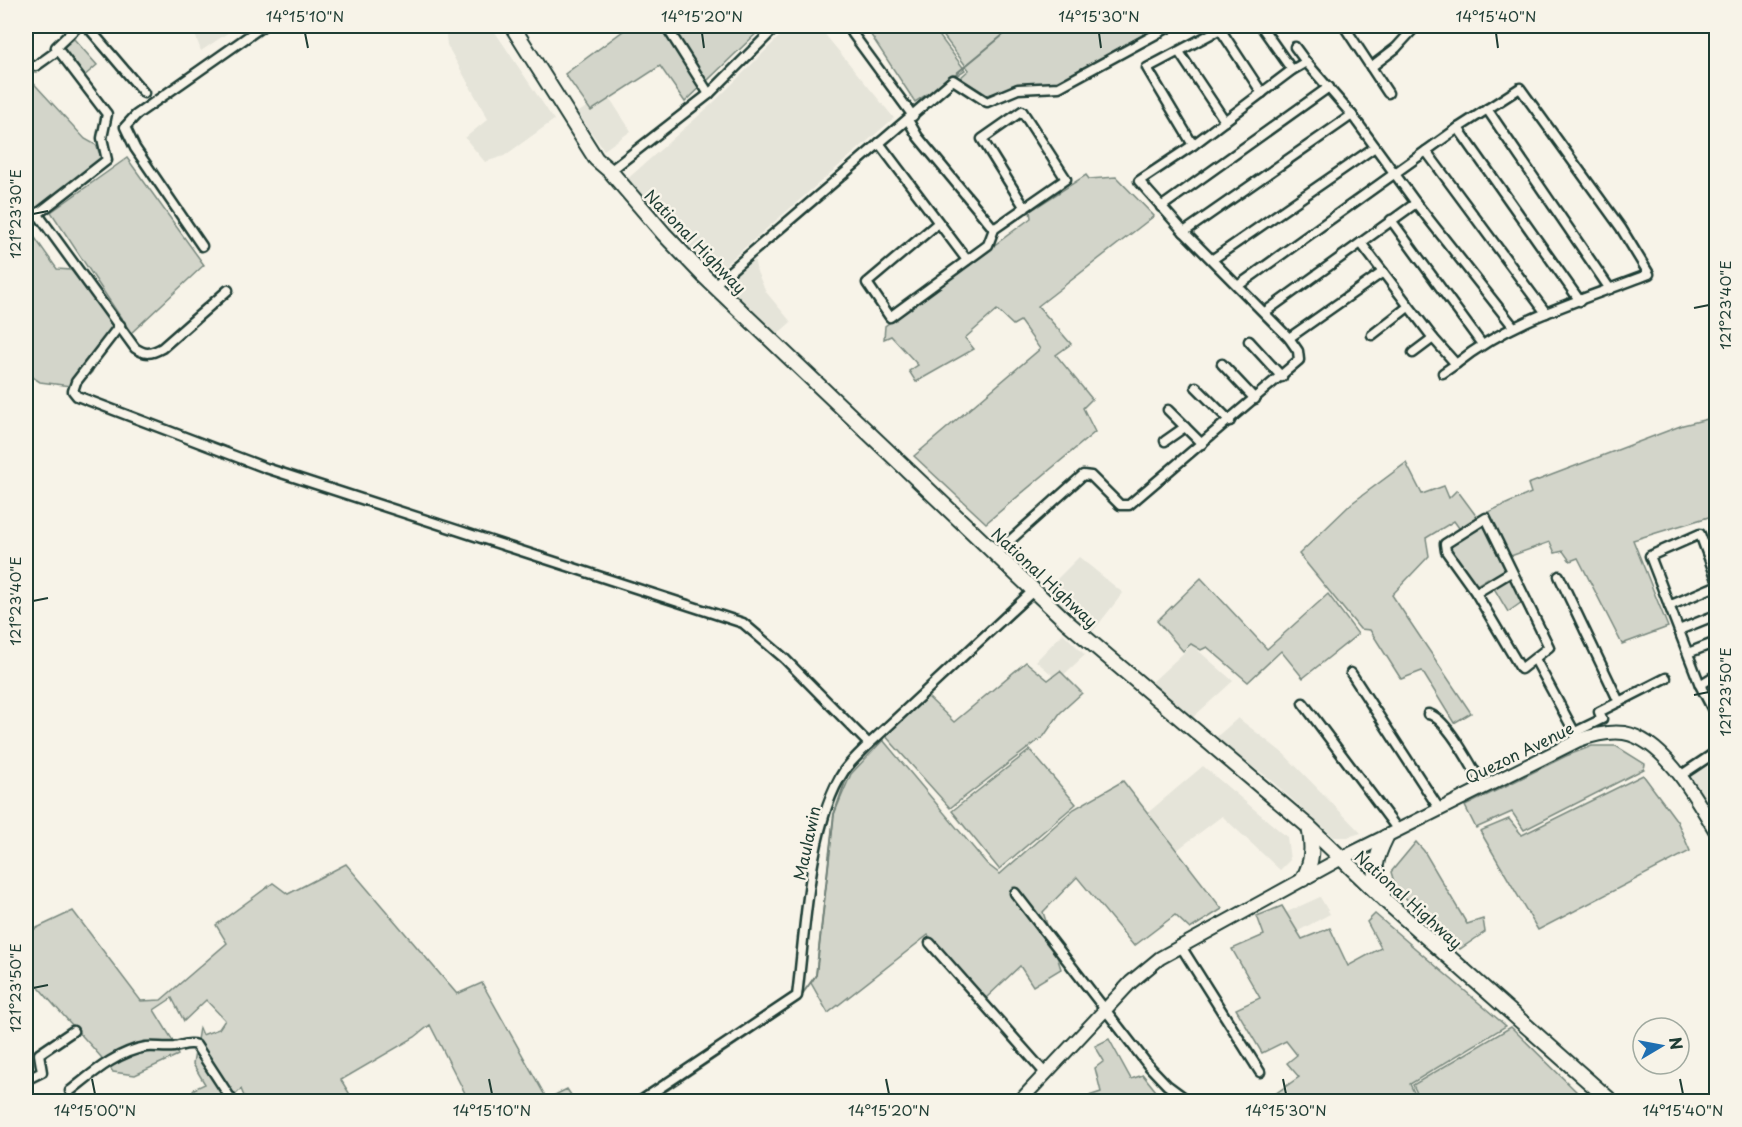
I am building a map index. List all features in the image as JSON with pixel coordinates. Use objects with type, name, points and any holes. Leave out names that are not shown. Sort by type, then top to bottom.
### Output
[{"type":"main road","name":"National Highway","points":[[512,26],[596,159],[610,171],[664,234],[714,285],[1101,651],[1309,827],[1388,903],[1612,1101]]},
{"type":"main road","name":"Quezon Avenue","points":[[1019,1101],[1144,970],[1180,945],[1340,859],[1484,787],[1577,736],[1609,733],[1634,736],[1654,749],[1680,777],[1716,832]]},
{"type":"main road","points":[[1303,879],[1312,854],[1309,827]]},
{"type":"main road","points":[[1388,903],[1377,884],[1374,873],[1379,852],[1392,834]]},
{"type":"street","points":[[26,223],[105,163],[108,156],[102,138],[107,114],[56,47],[78,26]]},
{"type":"street","points":[[87,26],[144,93]]},
{"type":"street","points":[[202,246],[135,148],[125,127],[136,115],[263,26]]},
{"type":"street","points":[[666,26],[709,94]]},
{"type":"street","points":[[847,26],[910,118],[918,137],[994,230]]},
{"type":"street","points":[[714,285],[952,80],[987,102],[1018,90],[1059,87],[1171,26]]},
{"type":"street","points":[[1262,26],[1292,70]]},
{"type":"street","points":[[1344,26],[1388,93]]},
{"type":"street","points":[[1371,67],[1396,48],[1416,26]]},
{"type":"street","points":[[610,171],[709,94],[772,27]]},
{"type":"street","points":[[1193,145],[1147,68],[1223,27],[1262,93]]},
{"type":"street","points":[[1295,47],[1352,115],[1416,203],[1513,326]]},
{"type":"street","points":[[26,66],[36,66],[57,51]]},
{"type":"street","points":[[1179,52],[1225,121]]},
{"type":"street","points":[[996,553],[1083,475],[1091,476],[1120,505],[1129,505],[1282,377],[1299,360],[1300,355],[1289,338],[1184,232],[1139,181],[1193,145],[1292,70],[1306,62]]},
{"type":"street","points":[[1161,207],[1329,87]]},
{"type":"street","points":[[1239,285],[1426,151],[1520,88],[1621,228],[1649,274],[1513,326],[1480,343],[1443,373]]},
{"type":"street","points":[[1487,109],[1610,289]]},
{"type":"street","points":[[938,223],[867,283],[890,317],[988,244],[994,230],[1066,179],[1022,111],[982,139],[1025,208]]},
{"type":"street","points":[[1184,232],[1352,115]]},
{"type":"street","points":[[1458,129],[1580,302]]},
{"type":"street","points":[[879,143],[967,260]]},
{"type":"street","points":[[1213,259],[1375,147]]},
{"type":"street","points":[[1426,151],[1546,314]]},
{"type":"street","points":[[1265,312],[1416,203]]},
{"type":"street","points":[[37,213],[135,348],[142,353],[152,354],[162,348],[228,290]]},
{"type":"street","points":[[1391,220],[1480,343]]},
{"type":"street","points":[[1361,243],[1408,307],[1456,364]]},
{"type":"street","points":[[1289,338],[1383,272]]},
{"type":"street","points":[[1372,334],[1408,307]]},
{"type":"street","points":[[120,325],[76,382],[73,391],[77,396],[266,468],[743,623],[783,658],[869,744]]},
{"type":"street","points":[[1413,353],[1433,338]]},
{"type":"street","points":[[1249,341],[1282,377]]},
{"type":"street","points":[[1222,364],[1255,399]]},
{"type":"street","points":[[1196,387],[1230,421]]},
{"type":"street","points":[[1168,410],[1202,444]]},
{"type":"street","points":[[1165,441],[1185,426]]},
{"type":"street","points":[[1485,518],[1511,572],[1549,647],[1521,669],[1476,593],[1446,551],[1445,544],[1485,518]]},
{"type":"street","points":[[1716,577],[1700,534],[1650,556],[1700,685],[1716,716]]},
{"type":"street","points":[[1476,593],[1511,572]]},
{"type":"street","points":[[1559,576],[1619,702]]},
{"type":"street","points":[[1669,606],[1716,586]]},
{"type":"street","name":"Maulawin","points":[[639,1101],[797,996],[814,864],[824,816],[844,771],[869,744],[1034,590]]},
{"type":"street","points":[[1679,630],[1716,615]]},
{"type":"street","points":[[1688,653],[1716,642]]},
{"type":"street","points":[[1535,659],[1577,736],[1602,719],[1599,712],[1666,678]]},
{"type":"street","points":[[1351,674],[1440,810]]},
{"type":"street","points":[[1700,685],[1716,675]]},
{"type":"street","points":[[1303,703],[1392,834]]},
{"type":"street","points":[[1428,714],[1435,715],[1445,726],[1484,787]]},
{"type":"street","points":[[1680,777],[1716,752]]},
{"type":"street","points":[[1015,893],[1148,1065],[1167,1085],[1190,1101]]},
{"type":"street","points":[[930,943],[1045,1073]]},
{"type":"street","points":[[1180,945],[1260,1072]]},
{"type":"street","points":[[26,1080],[42,1072],[39,1054],[73,1031]]},
{"type":"street","points":[[70,1091],[100,1066],[118,1056],[148,1047],[173,1047],[190,1043],[196,1045],[233,1101]]},
{"type":"shaded area","points":[[192,26],[238,26],[201,51]]},
{"type":"shaded area","points":[[445,26],[491,26],[554,120],[504,156],[485,162],[465,138],[488,119],[447,45]]},
{"type":"shaded area","points":[[626,26],[764,26],[685,102],[660,66],[591,111],[565,74],[627,28]]},
{"type":"shaded area","points":[[790,26],[818,26],[894,118],[712,276],[652,208],[636,200],[624,182],[713,103]]},
{"type":"shaded area","points":[[865,26],[932,26],[965,70],[915,102]]},
{"type":"shaded area","points":[[936,26],[1159,26],[1058,82],[987,95],[960,78],[969,70]]},
{"type":"shaded area","points":[[74,39],[97,65],[83,77],[60,50]]},
{"type":"shaded area","points":[[26,75],[85,139],[96,145],[102,159],[26,219]]},
{"type":"shaded area","points":[[607,94],[631,131],[604,150],[577,113]]},
{"type":"shaded area","points":[[127,158],[204,265],[131,333],[51,212]]},
{"type":"shaded area","points":[[1086,175],[1089,179],[1116,177],[1154,216],[1038,306],[1071,344],[1056,355],[1092,399],[1083,408],[1095,432],[986,523],[914,456],[1040,349],[1020,321],[1013,325],[997,310],[965,338],[974,349],[916,382],[909,371],[918,365],[891,336],[884,339],[885,326],[1031,218],[1030,211]]},
{"type":"shaded area","points":[[28,228],[57,269],[71,270],[113,324],[92,372],[78,387],[40,382],[26,373],[26,230]]},
{"type":"shaded area","points":[[753,254],[757,272],[766,292],[791,322],[771,340],[717,284]]},
{"type":"shaded area","points":[[1716,417],[1716,525],[1712,516],[1633,540],[1668,627],[1622,644],[1578,558],[1570,561],[1563,551],[1555,553],[1550,542],[1508,557],[1522,602],[1508,612],[1488,578],[1475,586],[1449,548],[1464,535],[1454,521],[1426,538],[1429,556],[1392,595],[1471,713],[1454,723],[1422,671],[1401,679],[1370,630],[1360,629],[1299,554],[1352,503],[1406,463],[1422,494],[1444,486],[1449,498],[1457,490],[1477,517],[1531,493],[1528,484],[1683,425]]},
{"type":"shaded area","points":[[1079,557],[1123,593],[1090,635],[1046,590]]},
{"type":"shaded area","points":[[1201,578],[1267,649],[1328,594],[1358,634],[1303,678],[1281,651],[1248,682],[1207,647],[1201,650],[1191,644],[1183,651],[1157,621]]},
{"type":"shaded area","points":[[1063,633],[1085,655],[1058,680],[1036,661]]},
{"type":"shaded area","points":[[1192,645],[1233,681],[1190,720],[1150,684]]},
{"type":"shaded area","points":[[1026,662],[1048,680],[1060,671],[1082,693],[1060,713],[1044,736],[950,808],[883,733],[927,696],[954,722]]},
{"type":"shaded area","points":[[1238,718],[1284,754],[1361,833],[1348,837],[1334,837],[1266,776],[1213,740]]},
{"type":"shaded area","points":[[883,740],[987,864],[1000,874],[1074,809],[1123,781],[1222,909],[1190,929],[1175,915],[1134,946],[1077,877],[1043,912],[1061,969],[1033,986],[1020,966],[986,998],[928,935],[828,1013],[811,983],[816,975],[834,814],[851,774]]},
{"type":"shaded area","points":[[1592,746],[1616,746],[1645,764],[1644,769],[1524,830],[1512,812],[1476,828],[1465,806],[1566,756]]},
{"type":"shaded area","points":[[1030,750],[1076,804],[999,869],[952,811]]},
{"type":"shaded area","points":[[1716,761],[1716,820],[1690,777]]},
{"type":"shaded area","points":[[1203,766],[1287,837],[1290,860],[1280,870],[1222,816],[1169,856],[1138,821]]},
{"type":"shaded area","points":[[1643,775],[1677,821],[1690,851],[1538,930],[1480,831],[1509,819],[1522,835]]},
{"type":"shaded area","points":[[1416,842],[1424,851],[1467,924],[1483,919],[1485,932],[1460,949],[1396,889],[1391,872]]},
{"type":"shaded area","points":[[346,864],[457,994],[482,983],[547,1099],[567,1089],[575,1101],[466,1101],[468,1099],[430,1025],[415,1037],[341,1080],[354,1101],[246,1101],[241,1089],[229,1101],[188,1101],[194,1089],[205,1084],[193,1064],[199,1028],[202,1035],[219,1029],[225,1020],[206,1000],[184,1021],[172,998],[154,1010],[172,1039],[178,1055],[135,1075],[113,1072],[30,975],[25,963],[26,933],[73,911],[141,1001],[161,1000],[227,943],[216,925],[273,883],[288,894]]},
{"type":"shaded area","points":[[1320,897],[1330,914],[1285,938],[1274,918]]},
{"type":"shaded area","points":[[1282,906],[1302,939],[1330,928],[1348,966],[1381,948],[1367,922],[1375,914],[1506,1026],[1410,1084],[1418,1101],[1265,1101],[1299,1077],[1287,1063],[1297,1055],[1286,1041],[1262,1053],[1236,1009],[1260,998],[1232,949],[1264,935],[1257,916]]},
{"type":"shaded area","points":[[1511,1027],[1586,1101],[1421,1101],[1413,1085]]},
{"type":"shaded area","points":[[1109,1039],[1131,1079],[1143,1075],[1164,1101],[1089,1101],[1086,1097],[1101,1092],[1095,1068],[1104,1061],[1095,1046]]},
{"type":"shaded area","points":[[180,1093],[188,1101],[171,1101]]},
{"type":"waterway","points":[[952,77],[1014,26]]},
{"type":"waterway","points":[[724,271],[908,113]]},
{"type":"waterway","points":[[928,694],[1035,597]]},
{"type":"waterway","points":[[650,1102],[789,1008],[798,1000],[816,975],[834,814],[848,774],[874,745]]}]
